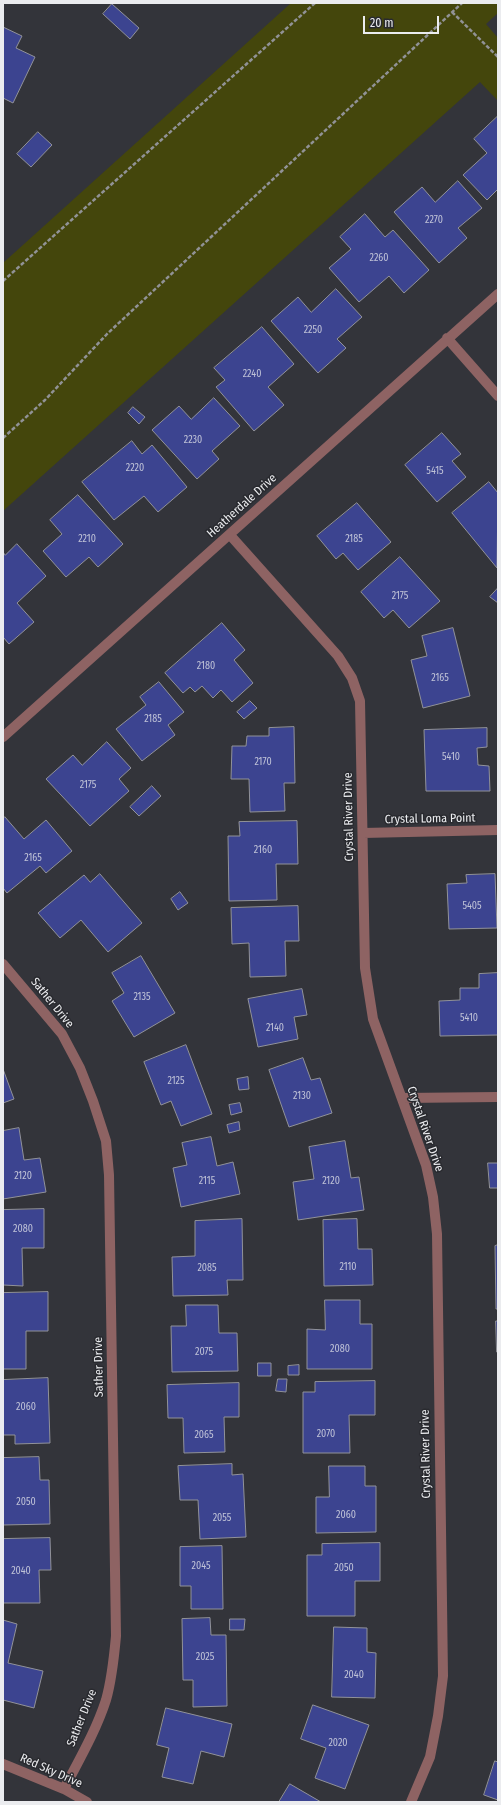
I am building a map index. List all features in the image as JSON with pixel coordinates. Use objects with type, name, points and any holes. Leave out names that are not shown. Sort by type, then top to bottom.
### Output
[{"type":"street","name":"Heatherdale Drive","points":[[3,736],[498,294]]},
{"type":"street","points":[[447,338],[498,396]]},
{"type":"street","name":"Crystal River Drive","points":[[230,534],[338,656],[352,678],[360,701],[365,968],[368,995],[380,1042],[426,1165],[433,1197],[437,1234],[443,1676],[438,1716],[430,1757],[411,1802]]},
{"type":"street","name":"Crystal Loma Point","points":[[363,833],[498,830]]},
{"type":"street","name":"Sather Drive","points":[[3,964],[62,1034],[80,1068],[94,1101],[106,1141],[109,1175],[116,1636],[113,1666],[106,1701],[89,1740],[64,1789]]},
{"type":"street","points":[[402,1098],[498,1097]]},
{"type":"street","name":"Red Sky Drive","points":[[3,1764],[64,1789],[87,1802]]},
{"type":"path","points":[[3,281],[315,3]]},
{"type":"path","points":[[3,438],[45,400],[107,334],[462,3]]},
{"type":"path","points":[[452,12],[498,57]]},
{"type":"shaded area","points":[[291,3],[498,3],[498,13],[486,24],[498,38],[498,101],[480,82],[3,511],[3,263]]},
{"type":"building","points":[[112,4],[139,28],[130,39],[103,14]]},
{"type":"building","points":[[3,27],[22,36],[16,48],[35,57],[13,103],[3,98]]},
{"type":"building","points":[[498,116],[498,189],[487,200],[463,175],[487,153],[474,139]]},
{"type":"building","points":[[38,132],[52,145],[31,167],[17,154]]},
{"type":"building","points":[[458,181],[482,208],[458,228],[467,238],[439,263],[394,212],[422,187],[435,202]]},
{"type":"building","points":[[365,214],[385,237],[393,230],[429,270],[404,293],[389,276],[359,302],[329,268],[351,249],[340,237]]},
{"type":"building","points":[[336,289],[362,317],[337,339],[346,348],[318,373],[271,321],[298,297],[311,312]]},
{"type":"building","points":[[262,327],[294,364],[268,387],[284,405],[254,431],[216,387],[225,380],[214,368]]},
{"type":"building","points":[[214,398],[240,426],[212,451],[219,459],[197,479],[152,430],[179,406],[191,419]]},
{"type":"building","points":[[133,407],[145,417],[139,424],[128,413]]},
{"type":"building","points":[[442,433],[461,454],[452,461],[466,477],[437,502],[405,465]]},
{"type":"building","points":[[132,441],[142,454],[152,445],[187,487],[158,512],[144,496],[114,520],[82,482]]},
{"type":"building","points":[[489,482],[498,493],[497,568],[452,513]]},
{"type":"building","points":[[78,495],[123,544],[98,567],[89,557],[66,577],[43,551],[62,534],[50,520]]},
{"type":"building","points":[[357,503],[391,542],[358,570],[343,553],[336,559],[317,536]]},
{"type":"building","points":[[17,544],[46,576],[17,603],[34,622],[9,644],[3,637],[3,552],[5,555]]},
{"type":"building","points":[[400,557],[440,601],[409,628],[393,610],[384,618],[361,592]]},
{"type":"building","points":[[498,588],[498,603],[490,597]]},
{"type":"building","points":[[222,623],[245,650],[234,660],[253,683],[232,702],[221,690],[213,698],[202,686],[195,692],[190,687],[183,693],[165,673]]},
{"type":"building","points":[[453,628],[470,696],[423,708],[411,660],[427,656],[422,636]]},
{"type":"building","points":[[159,682],[184,712],[168,725],[175,735],[142,761],[116,729],[146,705],[140,697]]},
{"type":"building","points":[[250,701],[257,708],[244,719],[237,712]]},
{"type":"building","points":[[294,727],[295,783],[284,783],[285,811],[250,812],[249,779],[231,779],[232,746],[246,746],[247,736],[269,736],[269,728]]},
{"type":"building","points":[[487,728],[487,747],[477,748],[478,765],[489,766],[490,791],[426,791],[424,730]]},
{"type":"building","points":[[107,742],[131,768],[119,779],[129,791],[90,826],[46,779],[73,755],[82,765]]},
{"type":"building","points":[[152,786],[161,796],[139,816],[130,807]]},
{"type":"building","points":[[5,817],[24,839],[46,820],[72,851],[46,873],[40,866],[7,893],[3,888],[3,819]]},
{"type":"building","points":[[297,821],[298,864],[276,864],[277,900],[229,901],[228,836],[240,836],[239,822]]},
{"type":"building","points":[[100,874],[142,923],[108,952],[81,920],[60,938],[38,913],[84,875],[90,882]]},
{"type":"building","points":[[495,874],[497,928],[449,929],[447,884],[467,883],[466,875]]},
{"type":"building","points":[[180,892],[188,903],[178,910],[171,899]]},
{"type":"building","points":[[298,906],[299,941],[285,941],[286,976],[250,977],[249,943],[232,944],[231,908]]},
{"type":"building","points":[[141,956],[175,1013],[134,1037],[112,1001],[124,993],[112,973]]},
{"type":"building","points":[[498,973],[498,1035],[440,1036],[439,1001],[460,1000],[460,988],[479,988],[479,974]]},
{"type":"building","points":[[302,989],[307,1015],[294,1017],[298,1039],[258,1047],[248,999]]},
{"type":"building","points":[[186,1045],[212,1114],[181,1126],[171,1101],[161,1105],[144,1062]]},
{"type":"building","points":[[303,1058],[311,1080],[320,1078],[332,1113],[289,1127],[269,1070]]},
{"type":"building","points":[[3,1069],[14,1099],[3,1103]]},
{"type":"building","points":[[248,1077],[249,1089],[239,1090],[237,1079]]},
{"type":"building","points":[[240,1103],[242,1112],[231,1115],[229,1105]]},
{"type":"building","points":[[239,1122],[240,1130],[229,1133],[227,1125]]},
{"type":"building","points":[[19,1128],[24,1160],[40,1158],[46,1192],[3,1199],[3,1131]]},
{"type":"building","points":[[211,1137],[217,1166],[233,1162],[240,1194],[181,1207],[173,1168],[187,1165],[182,1143]]},
{"type":"building","points":[[345,1141],[351,1178],[359,1177],[364,1210],[298,1220],[293,1182],[314,1179],[309,1147]]},
{"type":"building","points":[[488,1163],[498,1163],[498,1188],[490,1188]]},
{"type":"building","points":[[44,1209],[44,1248],[22,1248],[23,1286],[3,1285],[3,1210]]},
{"type":"building","points":[[242,1219],[243,1280],[227,1280],[228,1295],[173,1296],[172,1257],[195,1256],[195,1221]]},
{"type":"building","points":[[357,1219],[358,1249],[372,1249],[373,1285],[324,1286],[323,1220]]},
{"type":"building","points":[[498,1245],[498,1309],[496,1309],[495,1246]]},
{"type":"building","points":[[48,1292],[48,1331],[26,1331],[26,1369],[3,1369],[3,1293]]},
{"type":"building","points":[[325,1300],[360,1300],[360,1324],[372,1324],[372,1369],[307,1369],[307,1329],[325,1330]]},
{"type":"building","points":[[186,1305],[218,1305],[219,1333],[237,1333],[238,1371],[172,1372],[171,1326],[186,1326]]},
{"type":"building","points":[[496,1321],[498,1321],[498,1352],[497,1352]]},
{"type":"building","points":[[258,1363],[271,1363],[271,1376],[258,1376]]},
{"type":"building","points":[[299,1365],[299,1375],[288,1375],[288,1366]]},
{"type":"building","points":[[48,1378],[50,1443],[15,1444],[15,1435],[3,1435],[3,1380]]},
{"type":"building","points":[[278,1379],[287,1379],[286,1392],[276,1391]]},
{"type":"building","points":[[375,1381],[375,1415],[349,1415],[350,1453],[303,1453],[303,1392],[315,1392],[315,1382]]},
{"type":"building","points":[[239,1383],[239,1417],[224,1417],[225,1452],[184,1453],[183,1418],[168,1418],[167,1385]]},
{"type":"building","points":[[39,1457],[40,1480],[49,1480],[50,1524],[3,1525],[3,1458]]},
{"type":"building","points":[[232,1464],[232,1475],[243,1474],[246,1537],[200,1539],[198,1500],[180,1500],[178,1466]]},
{"type":"building","points":[[329,1466],[365,1466],[365,1486],[376,1486],[376,1532],[316,1533],[316,1497],[329,1497]]},
{"type":"building","points":[[50,1538],[51,1570],[39,1570],[40,1603],[3,1603],[3,1539]]},
{"type":"building","points":[[380,1543],[380,1581],[355,1581],[355,1616],[307,1616],[307,1555],[322,1555],[322,1544]]},
{"type":"building","points":[[222,1546],[223,1609],[191,1609],[191,1586],[180,1586],[180,1547]]},
{"type":"building","points":[[210,1618],[211,1635],[226,1635],[227,1706],[193,1707],[193,1680],[183,1680],[182,1619]]},
{"type":"building","points":[[230,1619],[245,1619],[244,1630],[230,1630]]},
{"type":"building","points":[[3,1620],[17,1624],[8,1663],[43,1671],[34,1708],[3,1700]]},
{"type":"building","points":[[334,1627],[367,1628],[367,1652],[376,1653],[375,1698],[332,1697]]},
{"type":"building","points":[[313,1705],[369,1725],[345,1789],[315,1778],[326,1748],[301,1739]]},
{"type":"building","points":[[166,1708],[232,1724],[224,1757],[201,1751],[193,1784],[162,1777],[169,1748],[157,1745]]},
{"type":"building","points":[[495,1761],[498,1762],[498,1800],[484,1795]]},
{"type":"building","points":[[290,1784],[321,1802],[279,1802]]}]
